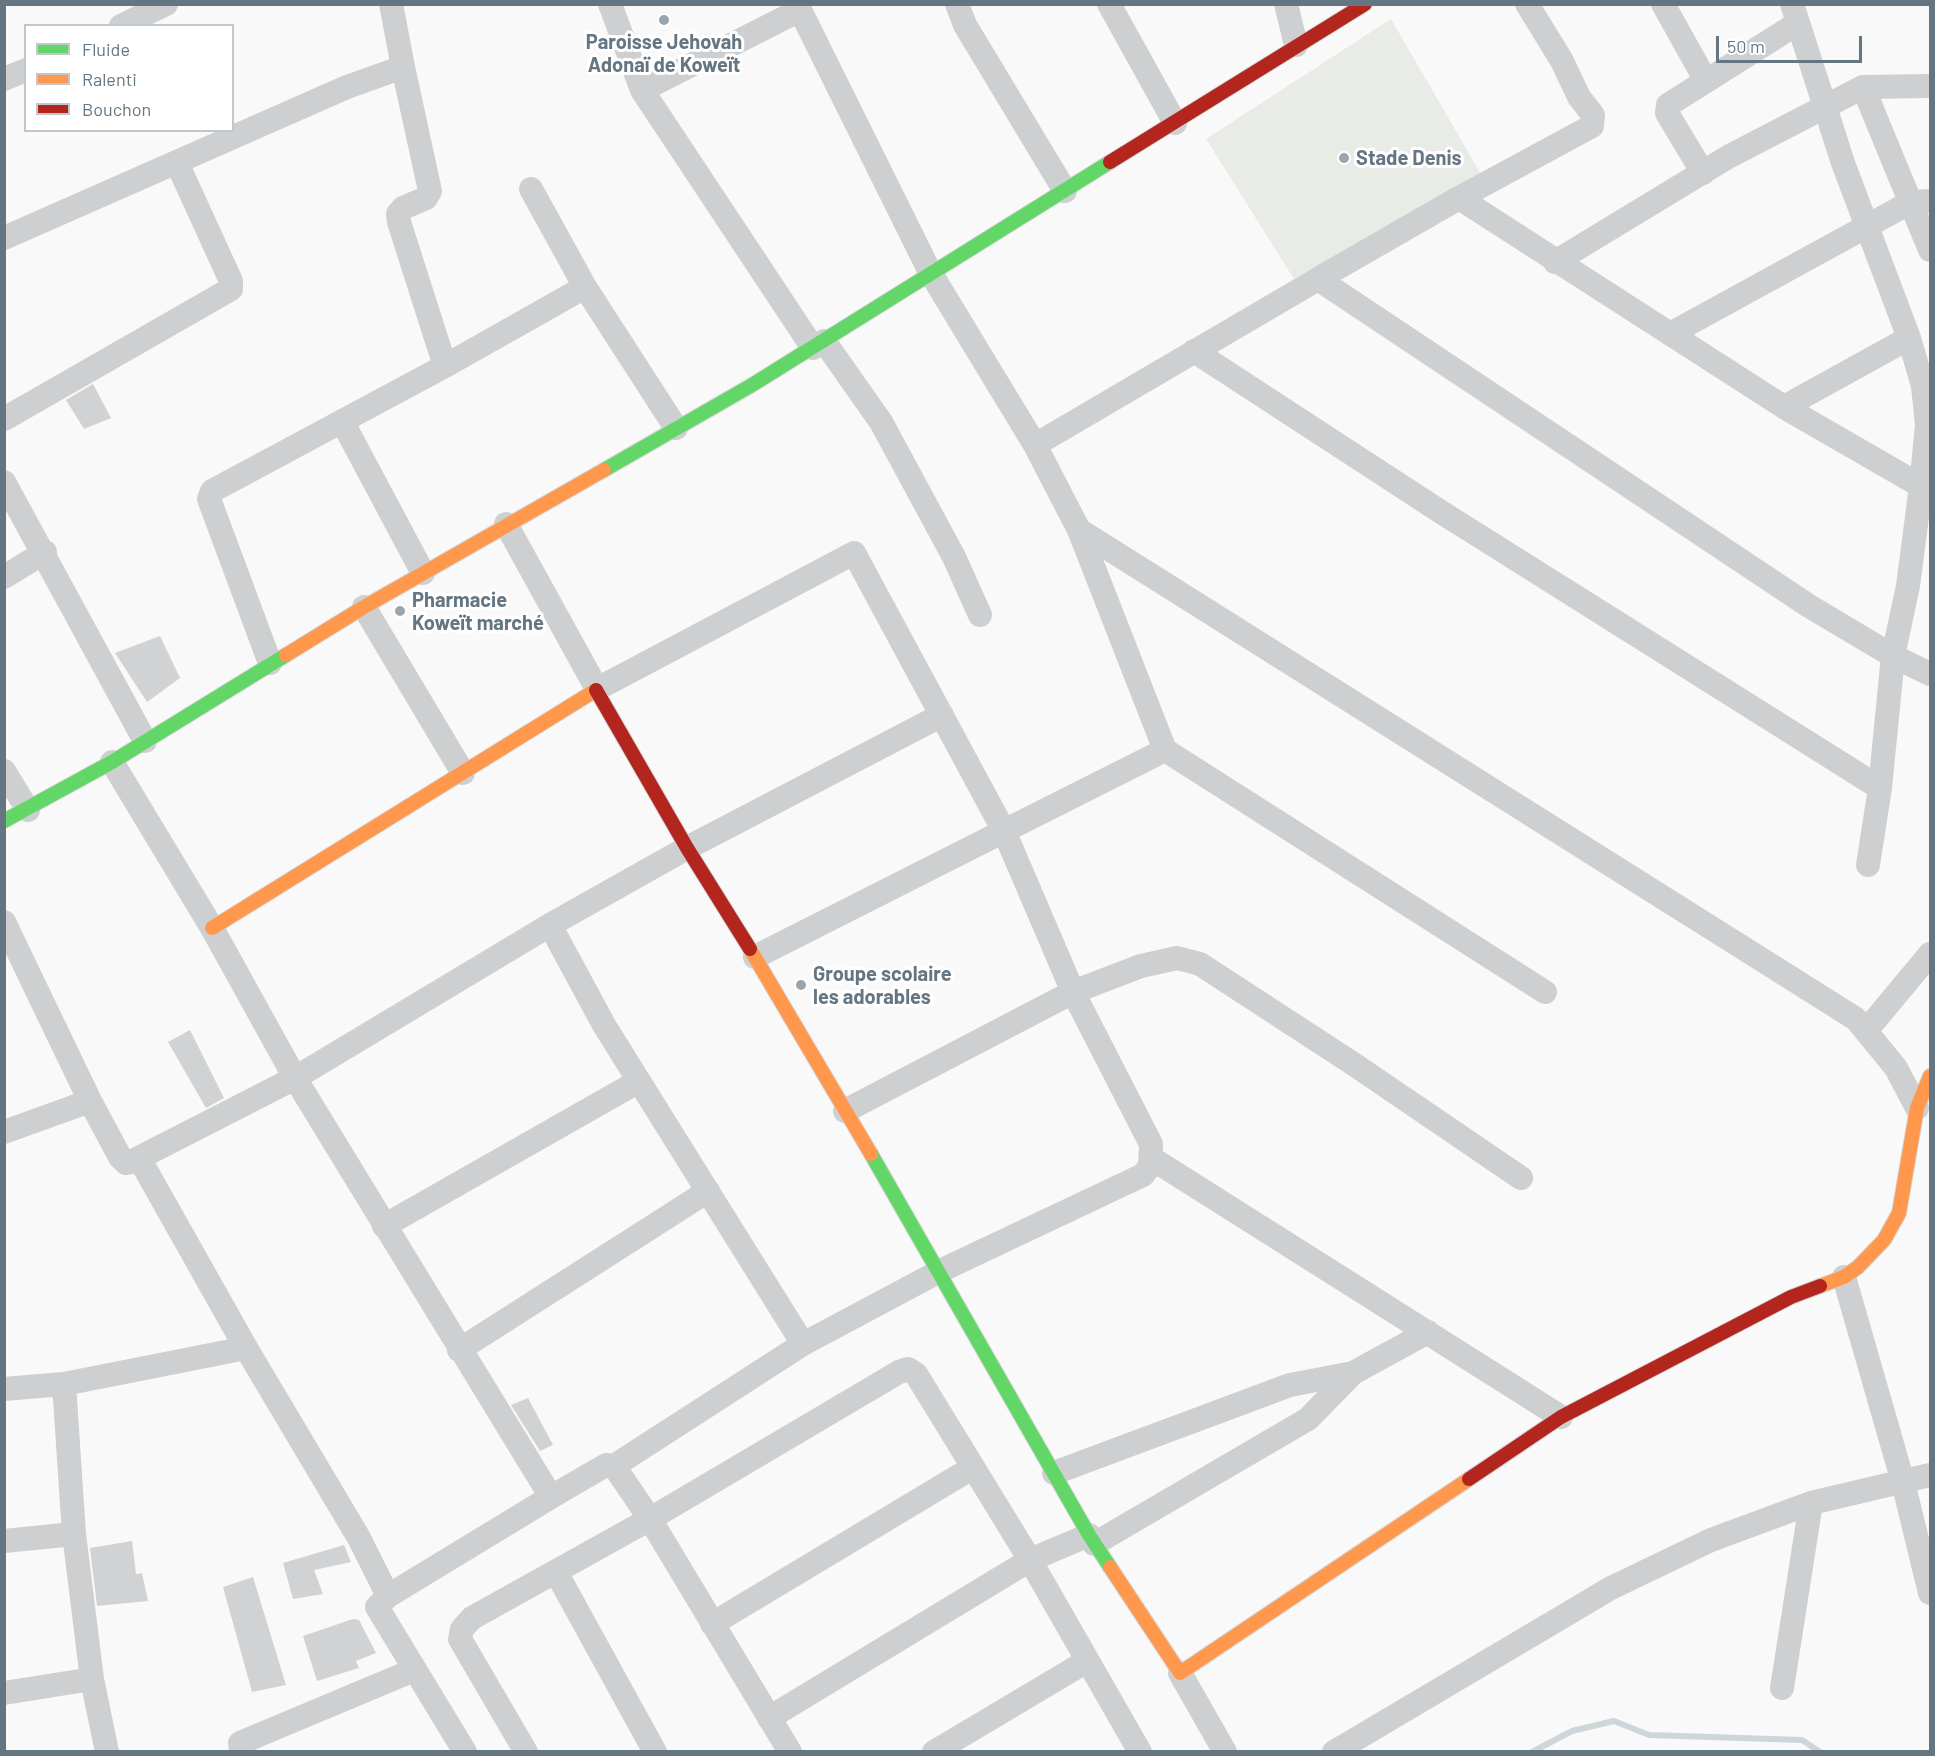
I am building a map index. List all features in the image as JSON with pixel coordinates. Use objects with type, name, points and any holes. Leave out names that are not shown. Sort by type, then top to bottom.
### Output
[{"type":"street","points":[[125,24],[166,4]]},
{"type":"street","points":[[391,4],[430,190],[426,198],[403,208],[398,214],[399,222],[445,366]]},
{"type":"street","points":[[610,4],[642,90],[819,345],[881,422],[954,557],[980,615]]},
{"type":"street","points":[[957,4],[965,25],[1065,191]]},
{"type":"street","points":[[1109,4],[1174,123]]},
{"type":"street","points":[[1286,4],[1296,45]]},
{"type":"street","points":[[4,821],[28,810],[112,762],[364,607],[819,345],[930,272],[1065,191],[1365,4]]},
{"type":"street","points":[[1035,445],[1318,279],[1594,123],[1593,116],[1579,97],[1562,61],[1527,4]]},
{"type":"street","points":[[1663,4],[1706,81]]},
{"type":"street","points":[[642,90],[798,7],[930,272],[1035,445],[1080,530],[1165,750],[1545,992]]},
{"type":"street","points":[[1703,173],[1667,110],[1668,105],[1706,81],[1795,14],[1824,105],[1909,338],[1923,386],[1927,425],[1908,586],[1893,656],[1880,788],[1868,865]]},
{"type":"street","points":[[4,238],[347,87],[403,67]]},
{"type":"street","points":[[4,79],[24,71]]},
{"type":"street","points":[[1556,262],[1703,173],[1824,105],[1863,87],[1930,86]]},
{"type":"street","points":[[1863,87],[1921,201],[1930,250]]},
{"type":"street","points":[[4,419],[231,289],[231,281],[177,163]]},
{"type":"street","points":[[531,189],[585,287],[676,428]]},
{"type":"street","points":[[1459,198],[1784,406],[1921,486]]},
{"type":"street","points":[[1670,334],[1921,201]]},
{"type":"street","points":[[1318,279],[1809,606],[1893,656],[1930,674]]},
{"type":"street","points":[[270,663],[209,499],[212,491],[445,366],[585,287]]},
{"type":"street","points":[[1784,406],[1909,338]]},
{"type":"street","points":[[1194,351],[1431,505],[1880,788]]},
{"type":"street","points":[[342,421],[423,573]]},
{"type":"street","points":[[4,482],[45,552],[145,741]]},
{"type":"street","points":[[506,524],[687,848],[755,957],[940,1271],[1091,1539],[1180,1673],[1226,1752]]},
{"type":"street","points":[[1080,530],[1846,1013],[1866,1031],[1896,1068],[1917,1108]]},
{"type":"street","points":[[4,577],[45,552]]},
{"type":"street","points":[[212,928],[597,689],[854,553],[1004,831],[1073,992],[1151,1144],[1151,1158],[1143,1175],[940,1271],[803,1344],[614,1466],[606,1465],[550,1497],[388,1596],[377,1607],[465,1752]]},
{"type":"street","points":[[364,607],[463,773]]},
{"type":"street","points":[[4,921],[90,1101],[120,1157],[126,1163],[295,1078],[550,925],[687,848],[942,715]]},
{"type":"street","points":[[755,957],[1165,750]]},
{"type":"street","points":[[112,762],[212,928],[295,1078],[550,1497]]},
{"type":"street","points":[[4,771],[28,810]]},
{"type":"street","points":[[550,925],[604,1025],[803,1344]]},
{"type":"street","points":[[1866,1031],[1930,954]]},
{"type":"street","points":[[845,1111],[1073,992],[1158,962],[1177,958],[1200,964],[1355,1065],[1521,1178]]},
{"type":"street","points":[[1180,1673],[1561,1417],[1791,1298],[1844,1278],[1884,1240],[1899,1213],[1917,1108],[1930,1076]]},
{"type":"street","points":[[384,1226],[639,1081]]},
{"type":"street","points":[[4,1132],[90,1101]]},
{"type":"street","points":[[139,1158],[246,1348],[359,1538],[388,1596]]},
{"type":"street","points":[[1151,1158],[1561,1417]]},
{"type":"street","points":[[459,1350],[708,1191]]},
{"type":"street","points":[[1844,1278],[1903,1482],[1930,1593]]},
{"type":"street","points":[[769,1718],[1030,1560],[1091,1539],[1308,1419],[1353,1373],[1428,1332]]},
{"type":"street","points":[[4,1389],[64,1384],[246,1348]]},
{"type":"street","points":[[526,1752],[460,1639],[462,1629],[472,1618],[650,1519],[899,1372],[908,1369],[916,1374],[1030,1560],[1140,1752]]},
{"type":"street","points":[[1054,1473],[1290,1385],[1353,1373]]},
{"type":"street","points":[[64,1384],[74,1534],[92,1679],[107,1752]]},
{"type":"street","points":[[614,1466],[650,1519],[790,1752]]},
{"type":"street","points":[[712,1624],[972,1468]]},
{"type":"street","points":[[1334,1752],[1611,1587],[1712,1540],[1811,1503],[1930,1475]]},
{"type":"street","points":[[1782,1688],[1811,1503]]},
{"type":"street","points":[[4,1541],[74,1534]]},
{"type":"street","points":[[555,1572],[655,1752]]},
{"type":"street","points":[[947,1748],[1087,1661]]},
{"type":"street","points":[[241,1752],[240,1743],[414,1670]]},
{"type":"street","points":[[4,1694],[92,1679]]},
{"type":"shaded area","name":"Stade Denis","points":[[1391,19],[1482,176],[1294,279],[1206,139]]},
{"type":"building","points":[[93,384],[111,418],[84,429],[66,400]]},
{"type":"building","points":[[160,636],[180,678],[147,702],[115,653]]},
{"type":"building","points":[[190,1030],[224,1098],[206,1108],[168,1042]]},
{"type":"building","points":[[528,1398],[553,1445],[540,1451],[511,1405]]},
{"type":"building","points":[[132,1541],[136,1574],[142,1573],[148,1601],[97,1606],[90,1548]]},
{"type":"building","points":[[344,1545],[351,1562],[314,1570],[323,1594],[293,1599],[283,1563]]},
{"type":"building","points":[[253,1577],[286,1685],[252,1692],[223,1587]]},
{"type":"building","points":[[353,1619],[359,1620],[376,1653],[356,1661],[359,1668],[317,1681],[303,1636]]},
{"type":"waterway","points":[[1532,1752],[1572,1731],[1614,1721],[1649,1735],[1802,1740],[1820,1752]]},
{"type":"traffic: fast","points":[[604,470],[752,385],[1110,162]]},
{"type":"traffic: fast","points":[[4,821],[112,762],[286,655]]},
{"type":"traffic: fast","points":[[871,1154],[1089,1535],[1110,1567]]},
{"type":"traffic: slow","points":[[286,655],[364,607],[604,470]]},
{"type":"traffic: slow","points":[[212,928],[596,690]]},
{"type":"traffic: slow","points":[[750,949],[871,1154]]},
{"type":"traffic: slow","points":[[1820,1286],[1844,1277],[1858,1267],[1884,1240],[1899,1213],[1917,1108],[1930,1076]]},
{"type":"traffic: slow","points":[[1110,1567],[1180,1673],[1469,1479]]},
{"type":"traffic: jam","points":[[1110,162],[1365,4]]},
{"type":"traffic: jam","points":[[596,690],[687,848],[750,949]]},
{"type":"traffic: jam","points":[[1469,1479],[1561,1417],[1791,1297],[1820,1286]]},
{"type":"place","name":"Paroisse Jehovah Adonaï de Koweït","points":[[664,20]]},
{"type":"place","name":"Stade Denis","points":[[1344,158]]},
{"type":"place","name":"Pharmacie Koweït marché","points":[[400,611]]},
{"type":"place","name":"Groupe scolaire les adorables","points":[[801,985]]}]
